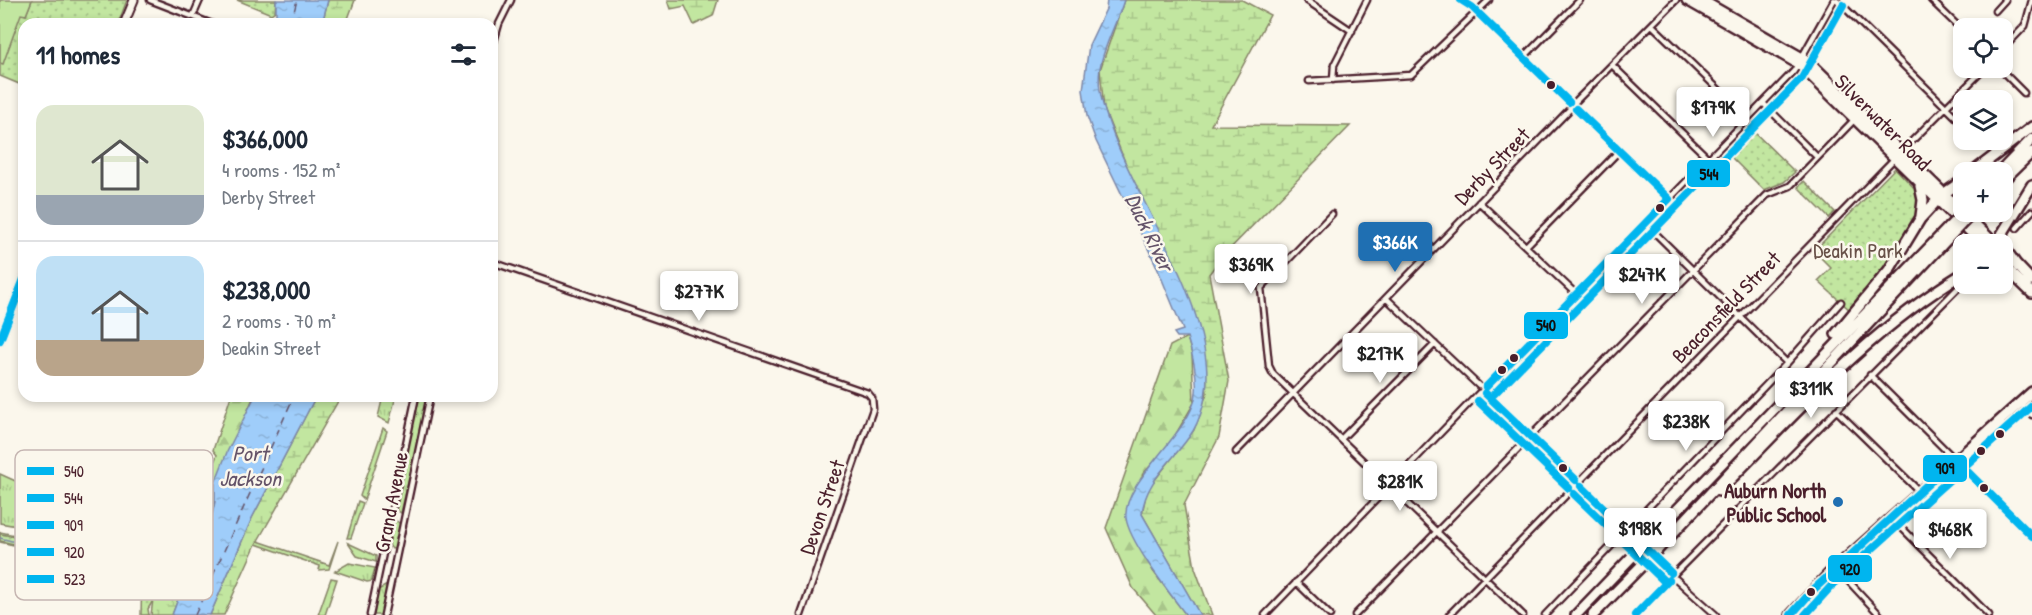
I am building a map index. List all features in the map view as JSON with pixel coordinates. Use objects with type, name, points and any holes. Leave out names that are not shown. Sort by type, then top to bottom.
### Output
[{"type":"highway","name":"Silverwater Road","points":[[1687,0],[1801,61],[1855,119],[1896,154]]},
{"type":"highway","name":"Silverwater Road","points":[[1701,0],[1801,61],[1940,197],[1974,234]]},
{"type":"highway","points":[[1986,162],[2032,127]]},
{"type":"highway","points":[[2010,162],[2032,139]]},
{"type":"highway","points":[[2013,170],[2032,152]]},
{"type":"highway","points":[[1920,219],[1923,200],[1921,178],[1938,182],[1953,182]]},
{"type":"highway","points":[[2000,234],[2032,184]]},
{"type":"highway","points":[[2030,287],[2004,246],[2002,234],[2032,184]]},
{"type":"highway","points":[[1806,373],[1889,270],[1920,219],[1940,197],[1953,188]]},
{"type":"highway","name":"Silverwater Road","points":[[1940,197],[1983,234]]},
{"type":"highway","points":[[1593,615],[1659,548],[1956,222]]},
{"type":"highway","points":[[1576,615],[1806,373],[1960,222]]},
{"type":"highway","points":[[2013,262],[2018,267]]},
{"type":"highway","points":[[2013,273],[2030,287]]},
{"type":"highway","points":[[2013,275],[2030,287]]},
{"type":"highway","points":[[1659,548],[1683,527],[1862,346],[1904,312],[1953,280]]},
{"type":"highway","points":[[1800,615],[1838,570],[1896,522],[1957,461],[2032,392]]},
{"type":"highway","points":[[1791,615],[1919,491],[2032,399]]},
{"type":"street","points":[[126,18],[134,0]]},
{"type":"street","points":[[150,0],[198,18]]},
{"type":"street","points":[[193,16],[200,0]]},
{"type":"street","points":[[498,27],[511,0]]},
{"type":"street","points":[[1306,0],[1352,31]]},
{"type":"street","points":[[1333,80],[1334,65],[1367,0]]},
{"type":"street","points":[[1461,0],[1477,12],[1572,102],[1573,109],[1669,199]]},
{"type":"street","points":[[1309,81],[1411,75],[1489,0]]},
{"type":"street","points":[[1524,57],[1580,0]]},
{"type":"street","points":[[1572,102],[1613,66],[1676,0]]},
{"type":"street","points":[[1265,615],[1388,485],[1479,393],[1485,390],[1763,103],[1801,61],[1836,0],[1953,114]]},
{"type":"street","points":[[1931,0],[1953,21]]},
{"type":"street","points":[[1995,11],[2005,0]]},
{"type":"street","points":[[2013,40],[2030,20],[2032,0]]},
{"type":"street","points":[[1652,25],[1748,118]]},
{"type":"street","points":[[1613,66],[1708,158]]},
{"type":"street","name":"Beaconsfield Street","points":[[1579,482],[1896,154],[1908,145],[1975,78]]},
{"type":"street","points":[[2009,78],[2024,93]]},
{"type":"street","points":[[1763,103],[1817,157]]},
{"type":"street","name":"Derby Street","points":[[1236,452],[1479,202],[1573,109]]},
{"type":"street","points":[[1355,615],[1770,192],[1790,186],[1855,119]]},
{"type":"street","points":[[1526,246],[1619,151]]},
{"type":"street","points":[[1479,202],[1576,294]]},
{"type":"street","points":[[2017,228],[2032,211]]},
{"type":"street","points":[[1332,214],[1261,288],[1269,366],[1273,374],[1523,615]]},
{"type":"street","points":[[1645,223],[1787,363]]},
{"type":"street","name":"Devon Street","points":[[498,264],[863,391],[872,398],[873,409],[801,615]]},
{"type":"street","points":[[1635,615],[1953,293]]},
{"type":"street","points":[[0,340],[18,294]]},
{"type":"street","points":[[1386,298],[1485,390],[1625,530],[1716,615]]},
{"type":"street","points":[[1545,615],[1787,363],[1841,302]]},
{"type":"street","points":[[1341,439],[1435,344]]},
{"type":"street","points":[[1870,375],[2032,536]]},
{"type":"street","points":[[1479,386],[1479,393]]},
{"type":"street","name":"Grand Avenue","points":[[371,615],[415,402]]},
{"type":"street","name":"Grand Avenue","points":[[384,615],[429,402]]},
{"type":"street","points":[[2023,406],[2032,415]]},
{"type":"street","points":[[1836,410],[1919,491]]},
{"type":"street","points":[[1449,615],[1579,482]]},
{"type":"street","points":[[391,515],[405,519]]},
{"type":"street","points":[[1896,522],[1989,615]]},
{"type":"street","points":[[384,551],[398,554]]},
{"type":"street","points":[[1838,570],[1880,615]]},
{"type":"street","points":[[1296,582],[1330,615]]},
{"type":"green space","points":[[0,0],[32,0],[26,15],[21,14],[18,18],[3,64],[0,63]]},
{"type":"green space","points":[[32,0],[127,0],[120,18],[18,18],[18,84],[0,76],[0,18],[21,13],[26,15]]},
{"type":"green space","points":[[237,0],[276,0],[275,11],[271,14]]},
{"type":"green space","points":[[328,0],[355,0],[348,18],[324,18]]},
{"type":"green space","points":[[668,0],[718,0],[713,16],[694,25],[685,6],[671,9]]},
{"type":"green space","points":[[1124,0],[1242,0],[1270,15],[1211,125],[1350,126],[1221,258],[1209,274],[1229,381],[1219,437],[1184,505],[1195,568],[1212,615],[1200,615],[1142,514],[1147,490],[1194,430],[1207,393],[1199,328],[1177,270],[1127,167],[1104,109],[1100,70]]},
{"type":"green space","points":[[1749,127],[1795,172],[1784,182],[1764,190],[1725,151]]},
{"type":"green space","name":"Deakin Park","points":[[1895,168],[1917,191],[1918,205],[1905,237],[1851,311],[1818,281],[1831,268],[1814,251]]},
{"type":"green space","points":[[1804,181],[1835,212],[1829,218],[1798,187]]},
{"type":"green space","points":[[1187,337],[1192,354],[1194,403],[1170,444],[1143,474],[1126,517],[1153,571],[1186,615],[1156,615],[1133,588],[1106,528],[1170,346]]},
{"type":"green space","points":[[229,402],[251,402],[213,490],[213,465],[217,455],[213,450]]},
{"type":"green space","points":[[313,402],[338,402],[256,544],[224,615],[210,615],[252,518]]},
{"type":"green space","points":[[382,402],[394,402],[389,423],[378,417]]},
{"type":"green space","points":[[417,402],[427,402],[401,513],[395,509]]},
{"type":"green space","points":[[383,428],[387,431],[364,500],[360,496]]},
{"type":"green space","points":[[0,474],[15,481],[15,526],[0,523]]},
{"type":"green space","points":[[215,483],[213,511],[213,487]]},
{"type":"green space","points":[[358,501],[363,503],[351,538],[347,538]]},
{"type":"green space","points":[[395,520],[402,525],[397,548],[392,549],[388,544]]},
{"type":"green space","points":[[0,532],[15,535],[15,545],[0,542]]},
{"type":"green space","points":[[0,534],[15,536],[15,544],[0,541]]},
{"type":"green space","points":[[258,541],[329,565],[338,541],[329,569],[319,570],[320,566],[256,544]]},
{"type":"green space","points":[[348,543],[376,556],[376,562],[357,556]]},
{"type":"green space","points":[[349,563],[375,568],[372,581],[367,582],[335,571]]},
{"type":"green space","points":[[331,578],[337,579],[325,615],[318,615]]},
{"type":"green space","points":[[389,584],[383,615],[374,615],[378,590]]},
{"type":"green space","points":[[141,600],[153,600],[148,609],[149,615],[141,615]]},
{"type":"green space","points":[[153,600],[178,600],[172,615],[151,615]]},
{"type":"water","points":[[276,0],[328,0],[324,18],[276,18]]},
{"type":"water","name":"Duck River","points":[[1107,0],[1124,0],[1104,51],[1100,68],[1103,105],[1127,166],[1181,276],[1201,333],[1206,361],[1207,379],[1201,414],[1193,431],[1149,490],[1142,514],[1200,615],[1186,615],[1142,554],[1126,518],[1127,505],[1133,491],[1187,418],[1195,397],[1196,380],[1187,337],[1177,337],[1174,333],[1183,330],[1156,265],[1096,141],[1087,116],[1083,90],[1089,45],[1106,9]]},
{"type":"water","name":"Port Jackson","points":[[252,402],[313,402],[252,518],[210,615],[172,615],[178,600],[213,600],[215,483],[227,452]]},
{"type":"waterway","points":[[0,538],[15,542]]},
{"type":"ferry route","points":[[292,18],[297,0]]},
{"type":"ferry route","points":[[213,575],[291,402]]},
{"type":"ferry route","points":[[195,615],[202,600]]},
{"type":"transit line","name":"540","points":[[1461,0],[1472,7],[1569,102]]},
{"type":"transit line","name":"544","points":[[1494,394],[1802,78],[1843,5]]},
{"type":"transit line","name":"540","points":[[1576,109],[1669,199]]},
{"type":"transit line","name":"540","points":[[1486,387],[1669,199]]},
{"type":"transit line","name":"523","points":[[0,340],[18,294]]},
{"type":"transit line","name":"540","points":[[1485,393],[1576,480]]},
{"type":"transit line","name":"544","points":[[1478,401],[1569,488]]},
{"type":"transit line","name":"920","points":[[1805,615],[1835,582],[2032,406]]},
{"type":"transit line","name":"909","points":[[1791,615],[1812,591],[1955,459],[2032,536]]},
{"type":"transit line","name":"540","points":[[1581,486],[1671,573]]},
{"type":"transit line","name":"544","points":[[1574,494],[1664,581]]},
{"type":"transit line","name":"540","points":[[1635,615],[1669,580]]},
{"type":"place","name":"Auburn North Public School","points":[[1838,502]]}]
